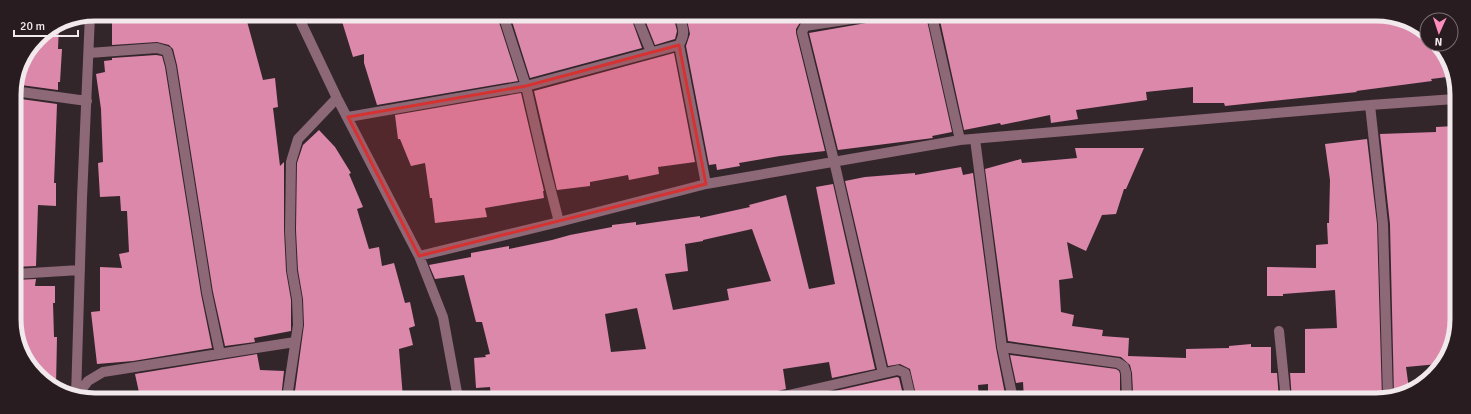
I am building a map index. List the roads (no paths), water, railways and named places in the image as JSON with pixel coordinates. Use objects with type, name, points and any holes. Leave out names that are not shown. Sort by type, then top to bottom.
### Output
[{"type":"street","points":[[300,21],[337,98],[419,256],[443,317],[457,393]]},
{"type":"street","points":[[505,21],[526,86],[559,222]]},
{"type":"street","points":[[639,21],[652,52]]},
{"type":"street","points":[[681,21],[684,37],[679,45],[706,184]]},
{"type":"street","points":[[838,21],[804,26],[802,32],[834,161],[882,373]]},
{"type":"street","points":[[933,21],[960,140]]},
{"type":"street","points":[[76,391],[90,22]]},
{"type":"street","points":[[348,118],[526,86],[679,45]]},
{"type":"street","points":[[89,53],[157,48],[167,51],[171,66],[207,293],[220,354]]},
{"type":"street","points":[[21,92],[87,101]]},
{"type":"street","points":[[288,393],[298,325],[297,299],[292,271],[290,230],[291,162],[298,140],[337,98]]},
{"type":"street","points":[[419,256],[706,184],[960,140],[1450,99]]},
{"type":"street","points":[[1370,105],[1383,224],[1388,391]]},
{"type":"street","points":[[975,139],[1002,347],[1012,393]]},
{"type":"street","points":[[21,274],[80,270]]},
{"type":"street","points":[[1279,331],[1285,393]]},
{"type":"street","points":[[80,392],[88,381],[103,372],[295,342]]},
{"type":"street","points":[[1002,347],[1118,363],[1124,367],[1126,373],[1127,393]]},
{"type":"street","points":[[797,393],[898,370],[905,373],[910,393]]}]
